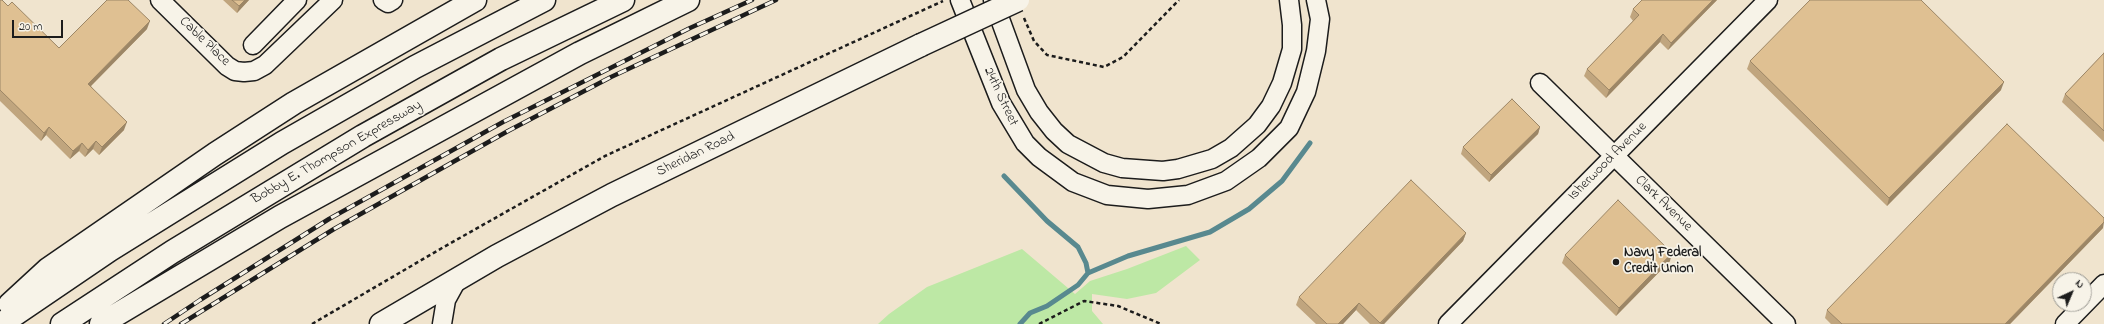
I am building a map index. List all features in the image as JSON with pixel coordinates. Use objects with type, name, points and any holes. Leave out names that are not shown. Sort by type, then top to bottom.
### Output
[{"type":"main road","points":[[0,312],[48,270],[215,154],[294,103],[475,0]]},
{"type":"main road","points":[[0,324],[110,250],[282,143],[415,67],[544,0]]},
{"type":"main road","name":"Bobby E. Thompson Expressway","points":[[62,324],[185,244],[363,136],[501,59],[623,0]]},
{"type":"main road","points":[[101,324],[280,217],[580,53],[688,0]]},
{"type":"main road","name":"Sheridan Road","points":[[381,324],[457,280],[612,195],[921,45],[1020,7]]},
{"type":"street","name":"Cable Place","points":[[160,0],[227,66],[235,70],[254,71],[265,65],[290,43],[333,0]]},
{"type":"street","points":[[253,45],[297,0]]},
{"type":"street","points":[[383,0],[388,3],[393,0]]},
{"type":"street","name":"24th Street","points":[[960,0],[1000,103],[1025,143],[1039,157],[1073,182],[1107,195],[1148,199],[1188,195],[1226,181],[1259,158],[1289,128],[1306,92],[1316,51],[1320,20],[1316,0]]},
{"type":"street","name":"24th Street","points":[[993,0],[1026,90],[1039,112],[1054,131],[1068,144],[1104,163],[1122,168],[1163,171],[1178,169],[1212,159],[1231,148],[1257,125],[1271,106],[1282,83],[1292,49],[1292,25],[1289,0]]},
{"type":"street","name":"Isherwood Avenue","points":[[1448,324],[1768,0]]},
{"type":"street","name":"Clark Avenue","points":[[1540,83],[1786,324]]},
{"type":"street","points":[[442,324],[446,300],[457,280]]},
{"type":"street","points":[[2065,324],[2104,284]]},
{"type":"path","points":[[312,324],[442,248],[605,156],[944,0]]},
{"type":"path","points":[[1020,7],[1034,41],[1047,55],[1104,67],[1123,57],[1179,0]]},
{"type":"path","points":[[1039,324],[1055,314],[1084,301],[1118,306],[1161,324]]},
{"type":"green space","points":[[1186,246],[1200,260],[1156,293],[1127,299],[1092,294],[1092,311],[1103,324],[878,324],[889,314],[927,287],[1022,249],[1075,294],[1090,281],[1127,269]]},
{"type":"building","points":[[0,0],[8,6],[12,2],[59,48],[107,0],[128,0],[150,21],[88,84],[127,122],[102,147],[96,141],[88,150],[82,143],[73,151],[49,127],[44,133],[0,90]]},
{"type":"building","points":[[232,0],[245,0],[239,6]]},
{"type":"building","points":[[1642,0],[1713,0],[1671,43],[1663,34],[1609,90],[1587,69],[1639,15],[1633,9]]},
{"type":"building","points":[[1810,0],[1921,0],[2004,82],[1889,198],[1750,61]]},
{"type":"building","points":[[2104,53],[2104,131],[2065,94]]},
{"type":"building","points":[[1512,99],[1540,127],[1491,175],[1463,147]]},
{"type":"building","points":[[2007,124],[2104,218],[2104,222],[2055,272],[2052,272],[2052,276],[2005,324],[1842,324],[1827,310]]},
{"type":"building","points":[[1411,180],[1466,233],[1380,323],[1359,303],[1338,324],[1327,324],[1299,297]]},
{"type":"building","name":"Navy Federal Credit Union","points":[[1618,200],[1672,253],[1619,308],[1565,255]]},
{"type":"waterway","points":[[1020,324],[1030,313],[1047,306],[1078,285],[1088,273],[1128,256],[1210,232],[1249,209],[1282,181],[1310,143]]},
{"type":"waterway","points":[[1004,176],[1047,221],[1078,247],[1086,263],[1088,273]]},
{"type":"railway","points":[[164,324],[329,219],[503,122],[690,28],[752,0]]},
{"type":"railway","points":[[181,324],[334,229],[508,131],[611,77],[776,0]]},
{"type":"place","name":"Navy Federal Credit Union","points":[[1616,262]]}]
